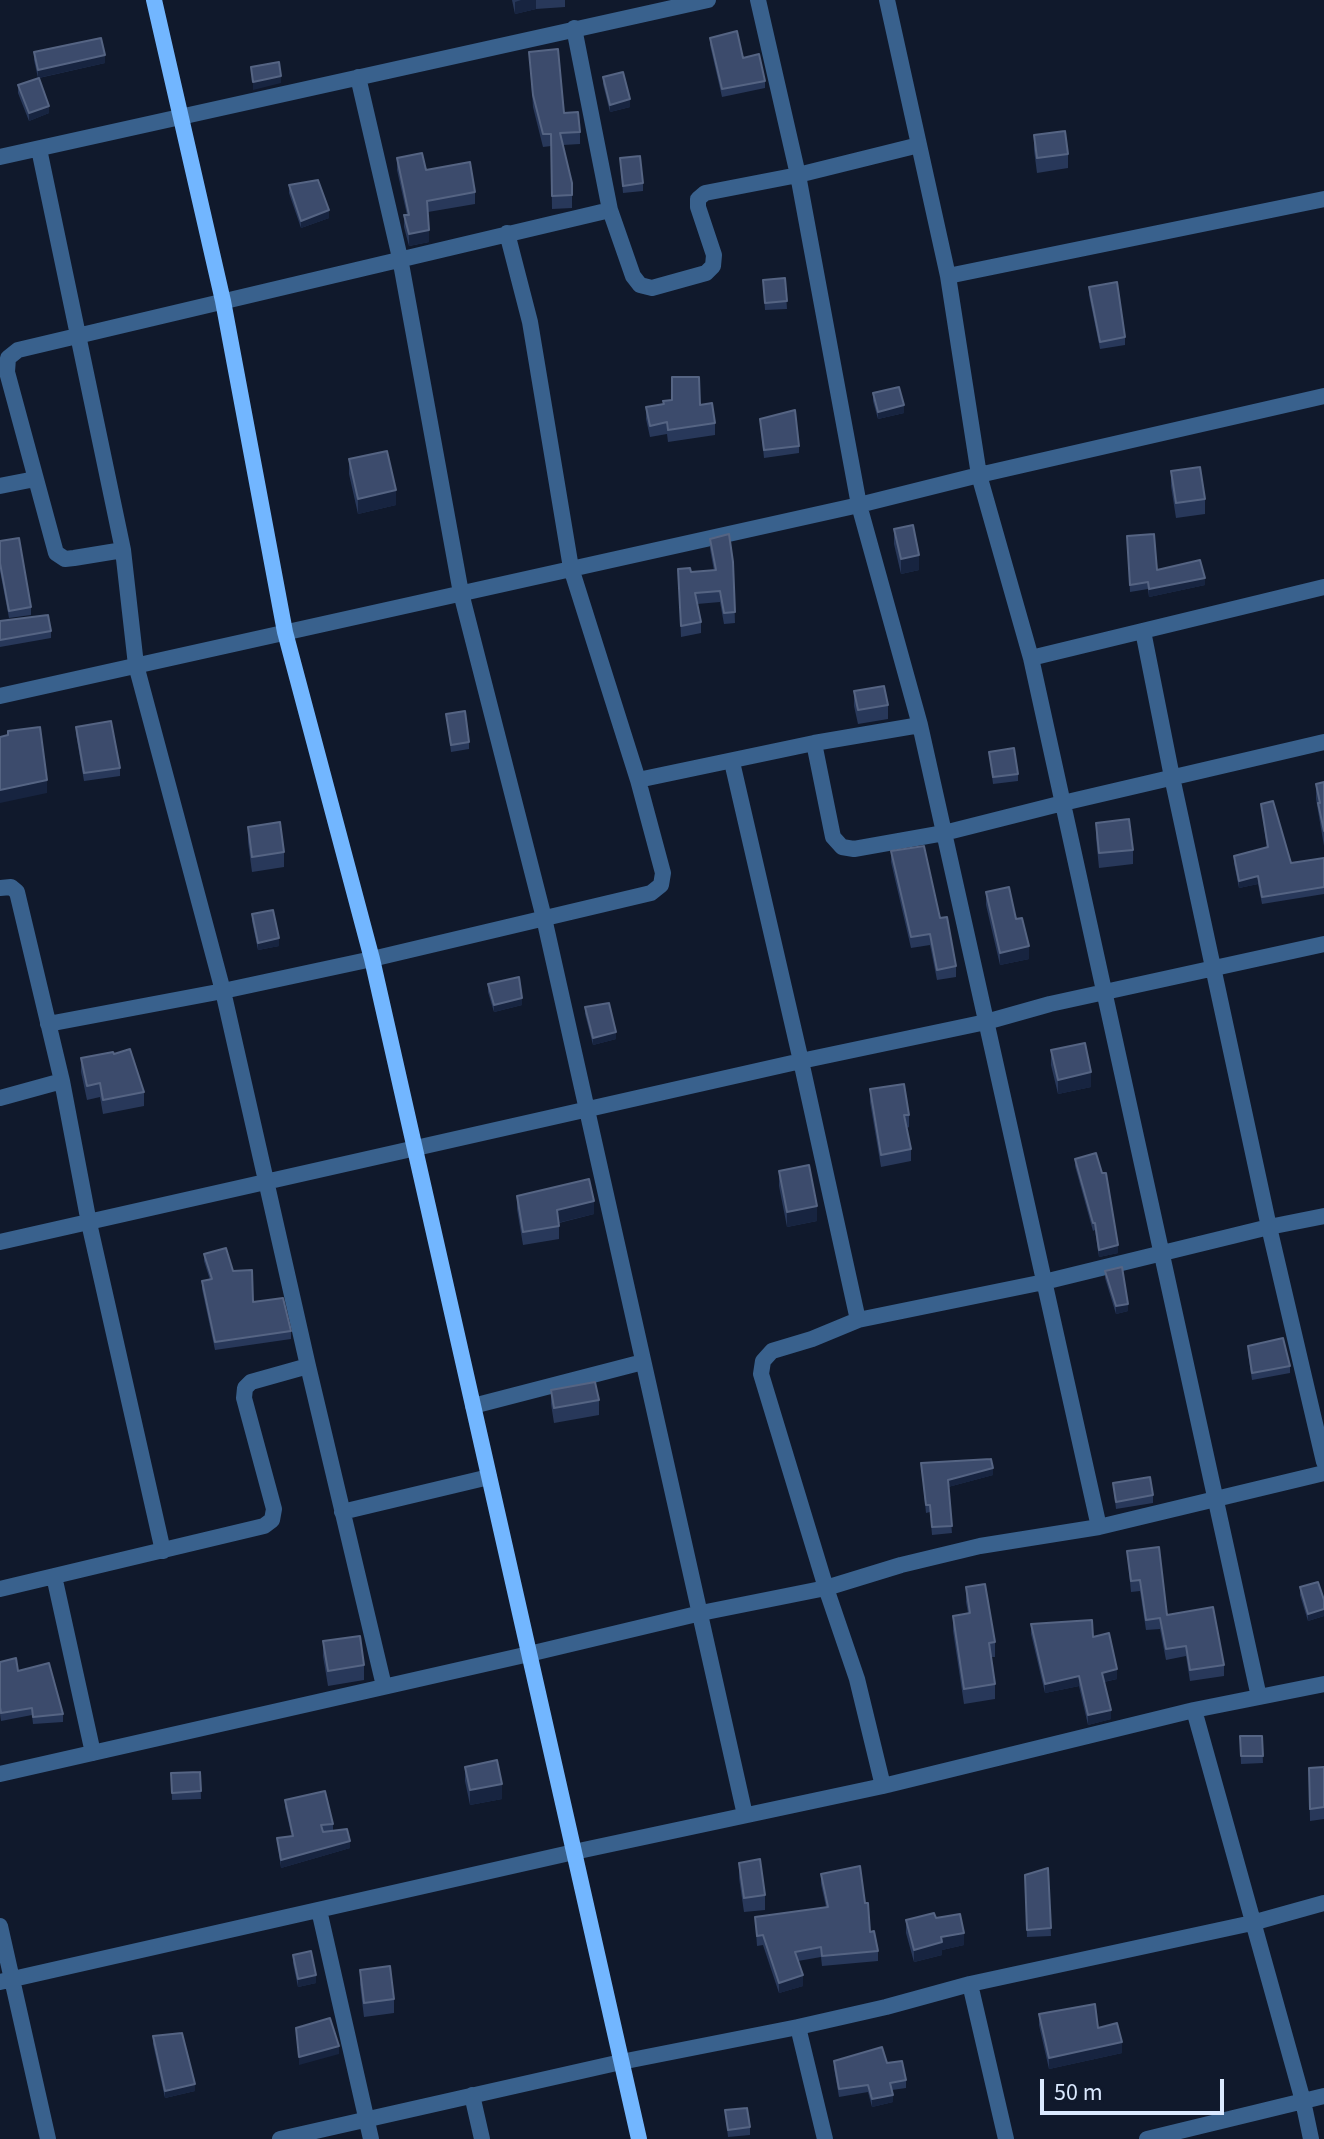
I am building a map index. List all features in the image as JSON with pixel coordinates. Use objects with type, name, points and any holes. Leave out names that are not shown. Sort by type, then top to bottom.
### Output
[{"type":"street","points":[[154,0],[223,301],[285,632],[372,959],[639,2139]]},
{"type":"street","points":[[0,157],[708,0]]},
{"type":"street","points":[[758,0],[798,175],[859,505],[920,725],[1099,1527]]},
{"type":"street","points":[[887,0],[948,276],[979,475],[1031,658],[1259,1697]]},
{"type":"street","points":[[574,28],[610,210],[633,276],[640,285],[652,288],[706,273],[713,266],[714,255],[698,207],[698,199],[705,193],[798,175],[919,145]]},
{"type":"street","points":[[358,77],[400,258],[461,593],[544,918],[745,1815]]},
{"type":"street","points":[[39,149],[123,550],[136,665],[223,991],[384,1686]]},
{"type":"street","points":[[948,276],[1324,199]]},
{"type":"street","points":[[123,550],[65,559],[56,553],[7,372],[8,358],[18,350],[610,210]]},
{"type":"street","points":[[48,1024],[372,959],[651,893],[661,885],[663,873],[638,780],[571,568],[530,322],[507,233]]},
{"type":"street","points":[[0,696],[859,505],[1324,396]]},
{"type":"street","points":[[0,486],[35,479]]},
{"type":"street","points":[[1031,658],[1324,587]]},
{"type":"street","points":[[1143,631],[1269,1227],[1324,1462]]},
{"type":"street","points":[[638,780],[814,743],[920,725]]},
{"type":"street","points":[[814,743],[833,837],[842,847],[854,849],[944,833],[1324,742]]},
{"type":"street","points":[[732,762],[858,1320]]},
{"type":"street","points":[[0,888],[11,887],[17,892],[62,1081],[89,1223],[163,1551]]},
{"type":"street","points":[[0,1242],[1324,944]]},
{"type":"street","points":[[0,1098],[62,1081]]},
{"type":"street","points":[[883,1786],[857,1679],[761,1374],[763,1361],[772,1351],[858,1320],[1044,1282],[1324,1216]]},
{"type":"street","points":[[473,1406],[643,1362]]},
{"type":"street","points":[[0,1589],[264,1526],[272,1520],[274,1509],[244,1398],[245,1388],[251,1382],[308,1366]]},
{"type":"street","points":[[0,1774],[701,1613],[826,1588],[901,1565],[980,1546],[1099,1527],[1324,1473]]},
{"type":"street","points":[[342,1512],[489,1477]]},
{"type":"street","points":[[54,1576],[93,1753]]},
{"type":"street","points":[[6,1980],[883,1786],[1194,1710],[1324,1684]]},
{"type":"street","points":[[1194,1710],[1311,2139]]},
{"type":"street","points":[[280,2139],[621,2062],[798,2027],[970,1984],[1252,1923],[1324,1903]]},
{"type":"street","points":[[319,1910],[371,2139]]},
{"type":"street","points":[[0,1926],[6,1980],[48,2139]]},
{"type":"street","points":[[970,1984],[1006,2139]]},
{"type":"street","points":[[798,2027],[825,2139]]},
{"type":"street","points":[[472,2095],[482,2139]]},
{"type":"street","points":[[1147,2139],[1324,2096]]},
{"type":"building","points":[[737,31],[743,58],[759,54],[765,81],[722,89],[710,38]]},
{"type":"building","points":[[101,38],[105,55],[38,70],[34,52]]},
{"type":"building","points":[[558,49],[564,113],[578,112],[580,132],[560,133],[572,195],[552,196],[551,134],[543,134],[533,95],[529,52]]},
{"type":"building","points":[[279,62],[281,76],[253,82],[251,67]]},
{"type":"building","points":[[623,72],[630,99],[610,105],[603,77]]},
{"type":"building","points":[[39,78],[49,106],[29,113],[18,85]]},
{"type":"building","points":[[1065,131],[1068,154],[1037,158],[1034,135]]},
{"type":"building","points":[[422,153],[426,170],[470,162],[475,192],[427,201],[429,230],[409,234],[404,215],[409,215],[397,158]]},
{"type":"building","points":[[640,156],[643,183],[623,186],[620,158]]},
{"type":"building","points":[[318,180],[329,210],[301,221],[289,185]]},
{"type":"building","points":[[785,278],[787,301],[765,303],[763,280]]},
{"type":"building","points":[[1117,282],[1125,337],[1100,342],[1089,287]]},
{"type":"building","points":[[672,377],[699,377],[700,405],[712,403],[715,423],[668,430],[667,422],[650,426],[646,407],[672,400]]},
{"type":"building","points":[[899,387],[904,405],[878,412],[873,393]]},
{"type":"building","points":[[795,410],[799,446],[764,450],[760,419]]},
{"type":"building","points":[[387,451],[396,490],[358,499],[349,459]]},
{"type":"building","points":[[1200,467],[1205,499],[1176,503],[1171,471]]},
{"type":"building","points":[[913,525],[919,555],[901,559],[894,529]]},
{"type":"building","points":[[729,534],[735,612],[724,613],[720,591],[695,593],[701,622],[681,626],[678,569],[690,568],[691,572],[716,570],[710,539]]},
{"type":"building","points":[[1154,534],[1157,570],[1200,560],[1205,578],[1149,589],[1148,582],[1130,585],[1127,536]]},
{"type":"building","points":[[19,538],[31,607],[9,611],[0,563],[0,541]]},
{"type":"building","points":[[48,615],[51,631],[0,640],[0,621]]},
{"type":"building","points":[[884,686],[888,705],[858,710],[854,691]]},
{"type":"building","points":[[465,711],[469,742],[451,745],[446,714]]},
{"type":"building","points":[[111,721],[120,768],[84,773],[76,727]]},
{"type":"building","points":[[40,727],[47,780],[0,790],[0,737],[8,735],[8,731]]},
{"type":"building","points":[[1014,748],[1018,774],[993,777],[989,752]]},
{"type":"building","points":[[1324,782],[1324,831],[1316,784]]},
{"type":"building","points":[[1273,801],[1291,863],[1324,858],[1324,887],[1262,897],[1258,876],[1239,881],[1234,856],[1268,847],[1261,804]]},
{"type":"building","points":[[1129,819],[1133,850],[1099,853],[1096,823]]},
{"type":"building","points":[[280,822],[284,852],[252,857],[248,827]]},
{"type":"building","points":[[924,846],[940,918],[947,917],[956,966],[937,970],[930,934],[911,937],[891,851]]},
{"type":"building","points":[[1009,887],[1016,919],[1022,918],[1029,946],[1000,953],[986,892]]},
{"type":"building","points":[[273,910],[279,938],[258,943],[252,914]]},
{"type":"building","points":[[519,977],[522,998],[494,1005],[488,984]]},
{"type":"building","points":[[609,1003],[616,1032],[593,1038],[585,1007]]},
{"type":"building","points":[[1085,1043],[1091,1072],[1058,1080],[1051,1050]]},
{"type":"building","points":[[130,1049],[144,1092],[103,1100],[100,1083],[87,1086],[81,1058]]},
{"type":"building","points":[[904,1084],[909,1115],[904,1115],[911,1149],[881,1155],[870,1089]]},
{"type":"building","points":[[1096,1153],[1102,1173],[1106,1173],[1118,1245],[1099,1250],[1095,1223],[1075,1159]]},
{"type":"building","points":[[809,1165],[817,1206],[787,1212],[779,1171]]},
{"type":"building","points":[[589,1179],[594,1201],[557,1210],[559,1226],[523,1232],[517,1196]]},
{"type":"building","points":[[226,1248],[233,1271],[252,1270],[253,1302],[283,1298],[291,1331],[215,1342],[202,1281],[212,1279],[204,1254]]},
{"type":"building","points":[[1122,1267],[1128,1304],[1116,1306],[1105,1271]]},
{"type":"building","points":[[1283,1338],[1290,1366],[1252,1373],[1248,1346]]},
{"type":"building","points":[[595,1382],[599,1400],[554,1408],[551,1390]]},
{"type":"building","points":[[991,1459],[993,1468],[948,1480],[952,1526],[932,1527],[921,1463]]},
{"type":"building","points":[[1150,1477],[1153,1495],[1116,1502],[1113,1483]]},
{"type":"building","points":[[1159,1547],[1167,1615],[1213,1607],[1224,1665],[1190,1670],[1186,1646],[1166,1649],[1160,1618],[1146,1620],[1140,1580],[1131,1581],[1127,1551]]},
{"type":"building","points":[[1318,1582],[1324,1609],[1308,1614],[1300,1587]]},
{"type":"building","points":[[985,1584],[995,1642],[989,1643],[995,1684],[964,1689],[953,1616],[970,1613],[966,1587]]},
{"type":"building","points":[[1092,1620],[1093,1637],[1109,1633],[1117,1669],[1102,1673],[1111,1710],[1088,1715],[1079,1676],[1045,1684],[1031,1624]]},
{"type":"building","points":[[360,1636],[364,1665],[328,1671],[323,1641]]},
{"type":"building","points":[[16,1658],[18,1671],[49,1663],[63,1714],[33,1717],[32,1708],[1,1713],[0,1662]]},
{"type":"building","points":[[1240,1736],[1262,1736],[1263,1756],[1241,1756]]},
{"type":"building","points":[[497,1760],[502,1784],[470,1790],[465,1767]]},
{"type":"building","points":[[1324,1767],[1324,1807],[1310,1809],[1309,1768]]},
{"type":"building","points":[[200,1772],[201,1791],[172,1793],[171,1773]]},
{"type":"building","points":[[325,1791],[333,1824],[321,1825],[323,1832],[347,1829],[350,1841],[281,1860],[277,1838],[293,1836],[285,1800]]},
{"type":"building","points":[[760,1859],[765,1895],[744,1898],[739,1863]]},
{"type":"building","points":[[860,1866],[870,1932],[874,1931],[878,1951],[822,1956],[821,1947],[795,1952],[803,1975],[779,1983],[763,1935],[757,1936],[755,1917],[828,1907],[821,1874]]},
{"type":"building","points":[[1048,1868],[1051,1928],[1027,1930],[1025,1875]]},
{"type":"building","points":[[934,1913],[936,1918],[960,1914],[964,1933],[941,1937],[942,1942],[914,1950],[906,1920]]},
{"type":"building","points":[[311,1951],[316,1975],[298,1979],[293,1955]]},
{"type":"building","points":[[390,1966],[394,1999],[364,2003],[360,1970]]},
{"type":"building","points":[[1095,2004],[1098,2028],[1117,2023],[1122,2042],[1049,2058],[1039,2014]]},
{"type":"building","points":[[330,2018],[339,2046],[299,2057],[296,2028]]},
{"type":"building","points":[[182,2033],[195,2084],[165,2091],[153,2036]]},
{"type":"building","points":[[882,2047],[887,2063],[902,2061],[906,2080],[890,2083],[893,2095],[872,2099],[868,2085],[839,2089],[834,2061]]},
{"type":"building","points":[[747,2108],[750,2127],[728,2130],[725,2110]]}]
